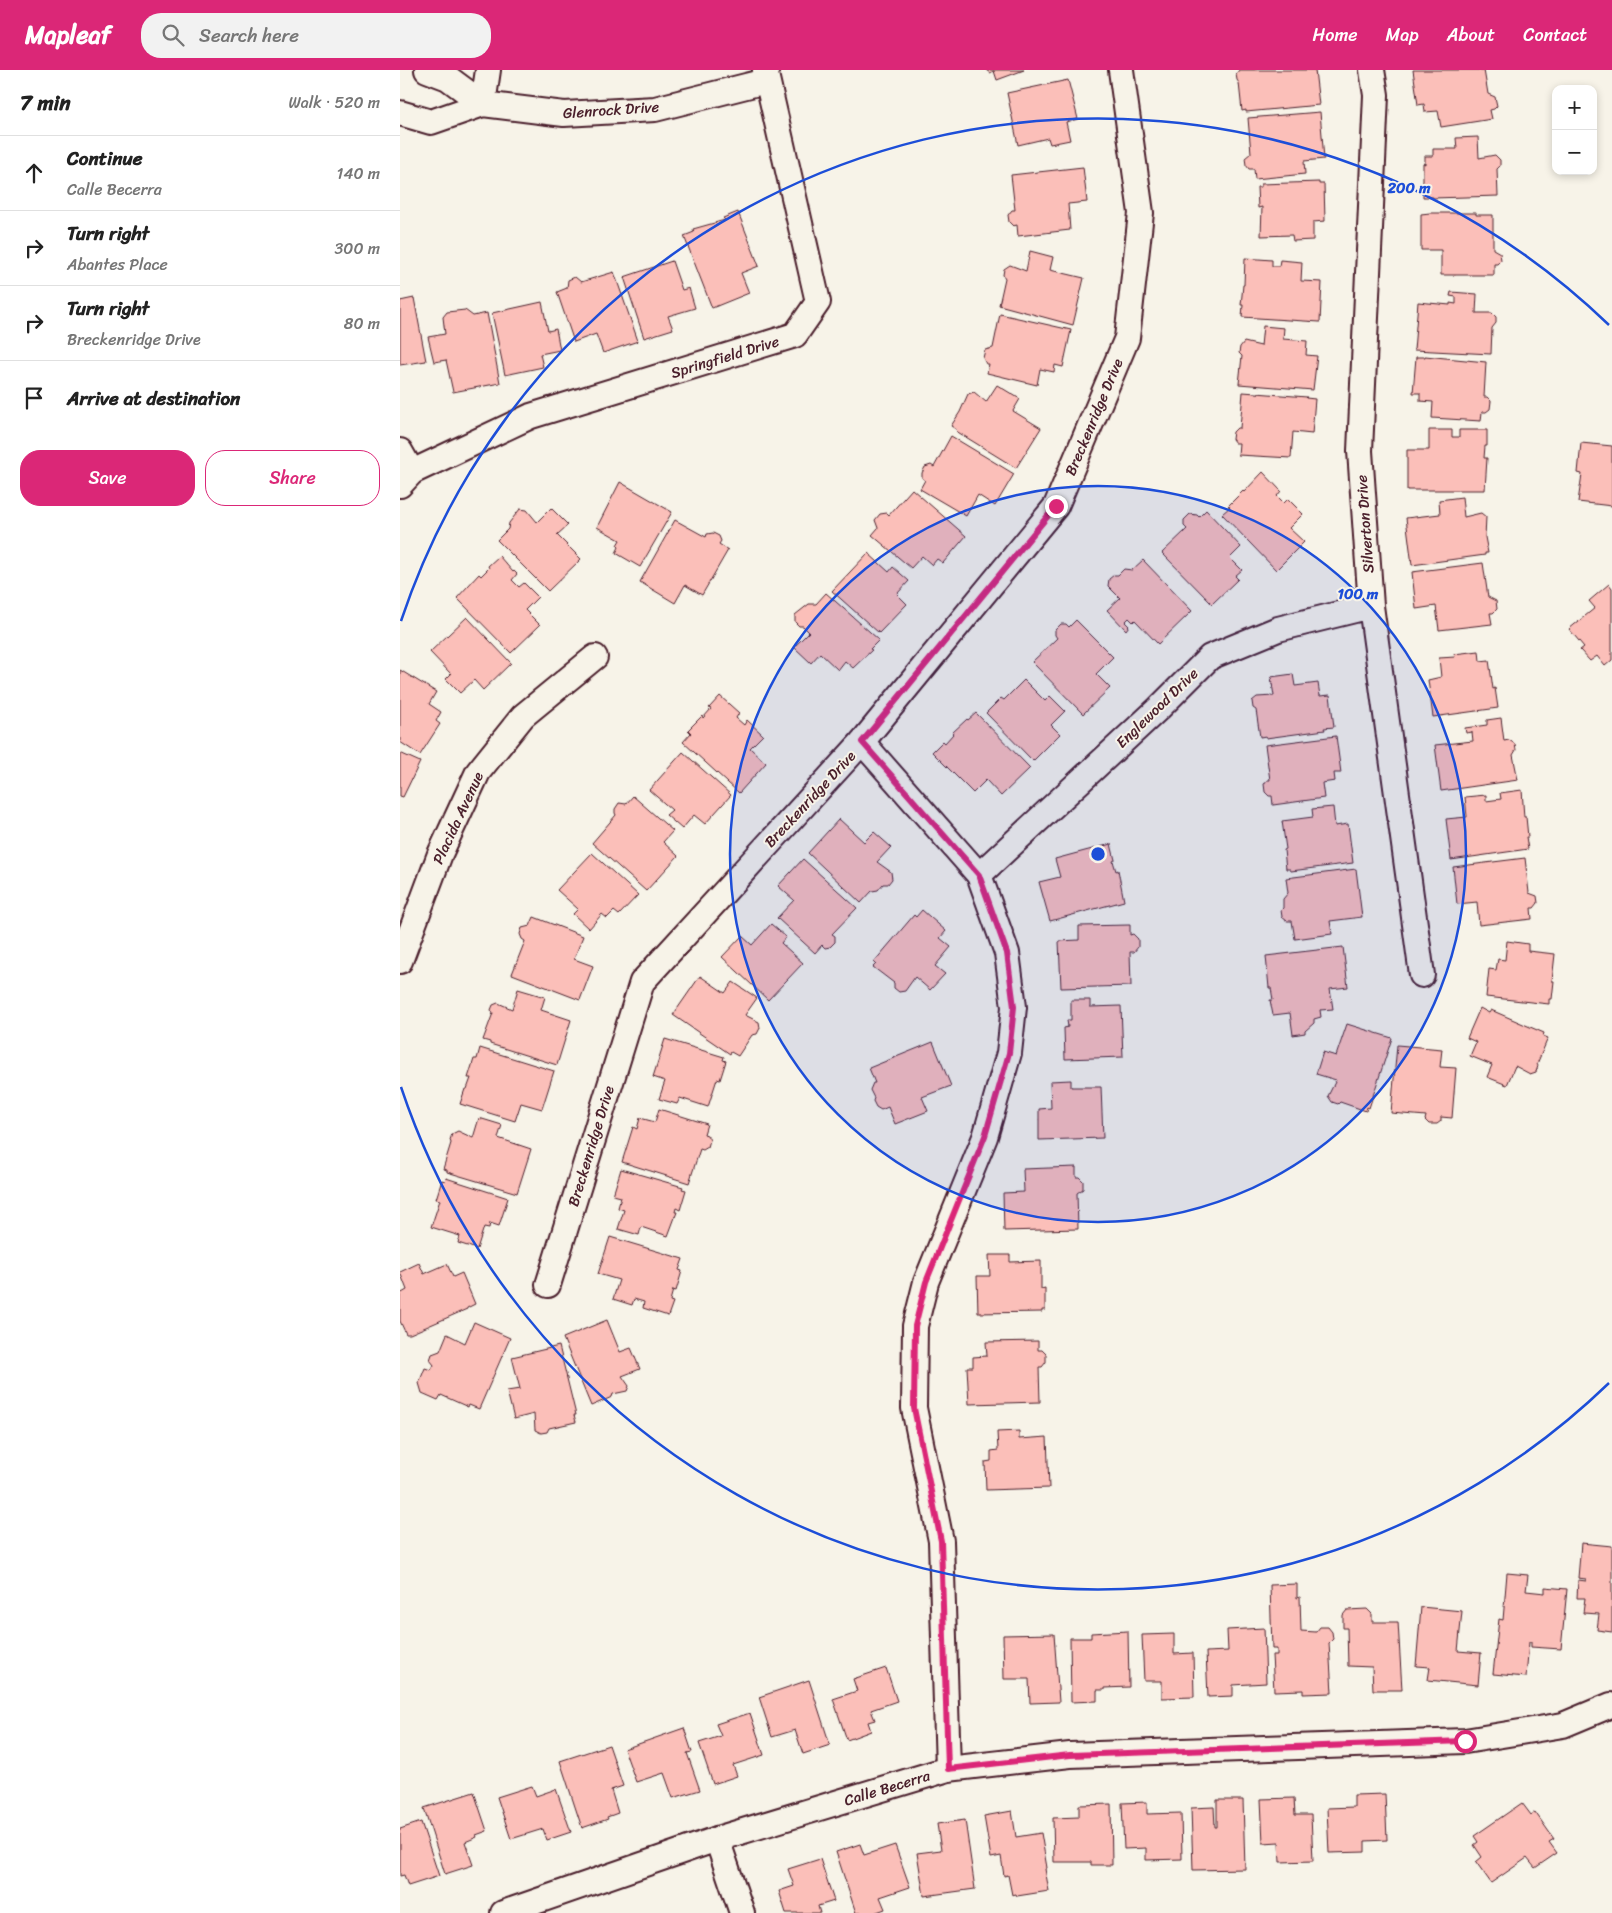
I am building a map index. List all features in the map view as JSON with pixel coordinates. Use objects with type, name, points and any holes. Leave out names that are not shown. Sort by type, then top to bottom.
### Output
[{"type":"street","name":"Glenrock Drive","points":[[427,70],[448,78],[483,104]]},
{"type":"street","points":[[483,104],[488,70]]},
{"type":"street","name":"Breckenridge Drive","points":[[548,1286],[642,982],[862,742],[1056,506],[1127,338],[1141,213],[1121,70]]},
{"type":"street","name":"Silverton Drive","points":[[1372,70],[1376,95],[1360,451],[1371,606],[1422,975]]},
{"type":"street","name":"Glenrock Drive","points":[[400,113],[431,122],[483,104],[564,114],[655,109],[765,75]]},
{"type":"street","name":"Springfield Drive","points":[[406,478],[531,416],[795,335],[818,302],[765,75]]},
{"type":"street","points":[[400,451],[406,478]]},
{"type":"street","name":"Englewood Drive","points":[[979,875],[1159,708],[1210,657],[1278,629],[1371,606]]},
{"type":"street","name":"Placida Avenue","points":[[400,961],[440,854],[478,772],[523,716],[595,657]]},
{"type":"street","points":[[862,742],[979,875],[1007,953],[1014,1007],[1009,1053],[985,1136],[926,1282],[915,1326],[914,1408],[941,1541],[948,1769]]},
{"type":"street","name":"Calle Becerra","points":[[503,1913],[717,1839],[948,1769],[1070,1755],[1465,1741],[1563,1725],[1612,1705]]},
{"type":"street","points":[[717,1839],[742,1913]]},
{"type":"building","points":[[986,70],[1024,70],[997,80],[994,71],[990,73]]},
{"type":"building","points":[[1239,70],[1315,70],[1319,105],[1242,111],[1239,83],[1236,74]]},
{"type":"building","points":[[1413,70],[1484,70],[1488,94],[1495,97],[1497,106],[1490,110],[1492,119],[1441,127],[1438,111],[1425,112],[1424,104],[1418,105]]},
{"type":"building","points":[[1068,80],[1078,119],[1066,122],[1070,140],[1050,144],[1048,138],[1018,145],[1007,93]]},
{"type":"building","points":[[1320,112],[1324,159],[1304,161],[1305,174],[1255,179],[1254,169],[1249,169],[1245,158],[1251,153],[1248,118]]},
{"type":"building","points":[[1478,137],[1479,158],[1495,155],[1500,160],[1500,166],[1497,169],[1498,196],[1423,197],[1423,163],[1425,164],[1425,156],[1433,156],[1433,149],[1457,149],[1456,138]]},
{"type":"building","points":[[1083,167],[1087,202],[1068,204],[1070,230],[1018,236],[1017,225],[1013,226],[1009,222],[1008,215],[1012,210],[1015,210],[1011,175]]},
{"type":"building","points":[[1319,182],[1319,184],[1324,184],[1325,221],[1313,222],[1313,240],[1293,241],[1292,235],[1261,236],[1262,207],[1258,208],[1257,187],[1261,187],[1261,184]]},
{"type":"building","points":[[738,212],[759,266],[741,273],[749,293],[712,308],[684,236],[694,232],[693,229],[725,220],[723,218]]},
{"type":"building","points":[[1421,214],[1493,215],[1493,249],[1500,253],[1501,260],[1494,264],[1494,275],[1441,275],[1441,250],[1421,250]]},
{"type":"building","points":[[1030,251],[1053,257],[1050,270],[1084,278],[1073,325],[999,305],[1005,278],[1003,275],[1004,269],[1010,265],[1026,271]]},
{"type":"building","points":[[1245,258],[1272,260],[1272,266],[1279,266],[1280,260],[1302,262],[1301,281],[1322,282],[1320,322],[1242,317],[1243,305],[1241,305]]},
{"type":"building","points":[[672,261],[682,290],[689,288],[695,308],[668,316],[673,329],[644,338],[624,277]]},
{"type":"building","points":[[614,272],[638,341],[603,353],[596,334],[574,342],[557,292],[567,288],[568,280],[575,277],[581,282]]},
{"type":"building","points":[[1451,292],[1477,294],[1476,313],[1492,313],[1496,317],[1496,323],[1492,328],[1491,354],[1414,350],[1418,302],[1456,304],[1456,297],[1450,296]]},
{"type":"building","points":[[414,298],[426,361],[400,365],[400,301]]},
{"type":"building","points":[[542,302],[548,331],[556,329],[560,350],[540,354],[543,367],[505,375],[492,313]]},
{"type":"building","points":[[465,310],[473,316],[487,313],[500,383],[453,392],[446,360],[434,362],[428,337],[445,334],[443,317],[447,312]]},
{"type":"building","points":[[1000,314],[1071,330],[1063,367],[1055,365],[1054,372],[1040,369],[1037,385],[987,373],[989,364],[986,364],[983,358],[985,350],[993,348]]},
{"type":"building","points":[[1263,326],[1284,328],[1283,339],[1307,341],[1306,355],[1317,356],[1313,390],[1239,384],[1242,356],[1239,353],[1240,347],[1244,342],[1261,346]]},
{"type":"building","points":[[1425,356],[1486,362],[1484,397],[1491,401],[1490,409],[1482,412],[1481,421],[1432,418],[1433,402],[1420,401],[1420,393],[1413,393],[1416,357]]},
{"type":"building","points":[[997,385],[1020,399],[1013,411],[1041,428],[1016,468],[951,426],[968,394],[974,392],[986,402]]},
{"type":"building","points":[[1243,392],[1315,399],[1312,434],[1293,432],[1291,458],[1238,455],[1239,443],[1235,443],[1232,439],[1233,432],[1240,428]]},
{"type":"building","points":[[1429,430],[1452,430],[1452,437],[1459,437],[1459,430],[1487,430],[1487,446],[1485,446],[1484,458],[1487,458],[1485,490],[1407,490],[1407,450],[1429,450]]},
{"type":"building","points":[[951,436],[1014,474],[995,506],[978,495],[966,516],[920,489],[925,480],[922,478],[922,473],[925,467],[931,465],[934,467]]},
{"type":"building","points":[[1581,443],[1612,446],[1612,506],[1578,502],[1582,474],[1578,473]]},
{"type":"building","points":[[1263,472],[1281,491],[1277,496],[1284,503],[1288,499],[1303,514],[1289,528],[1304,542],[1276,570],[1222,514]]},
{"type":"building","points":[[620,482],[672,512],[640,567],[616,553],[620,540],[597,527]]},
{"type":"building","points":[[912,489],[966,536],[943,563],[937,559],[932,565],[922,556],[911,568],[872,535],[878,528],[875,520],[880,514],[887,513],[889,515]]},
{"type":"building","points":[[1462,497],[1464,517],[1481,513],[1486,517],[1485,537],[1488,553],[1485,553],[1485,555],[1412,565],[1406,518],[1440,514],[1439,500]]},
{"type":"building","points":[[551,508],[568,525],[557,535],[581,559],[548,591],[497,540],[508,529],[509,523],[520,509],[527,510],[537,522]]},
{"type":"building","points":[[1206,510],[1241,547],[1230,558],[1242,570],[1235,576],[1238,579],[1212,604],[1162,553],[1187,529],[1184,526],[1184,520],[1190,514],[1199,517]]},
{"type":"building","points":[[675,520],[706,537],[707,534],[713,533],[719,536],[721,541],[719,544],[728,550],[702,595],[685,585],[675,603],[640,582]]},
{"type":"building","points":[[868,553],[889,572],[893,567],[909,581],[897,594],[907,604],[879,633],[832,591]]},
{"type":"building","points":[[499,556],[517,574],[512,580],[519,587],[524,583],[538,597],[525,610],[540,625],[511,653],[457,598]]},
{"type":"building","points":[[1143,560],[1192,611],[1158,644],[1135,620],[1133,622],[1129,618],[1125,622],[1129,626],[1126,630],[1107,610],[1120,598],[1108,586],[1109,579],[1114,575],[1118,575],[1124,569],[1132,570]]},
{"type":"building","points":[[1483,563],[1488,597],[1496,601],[1497,609],[1490,613],[1492,624],[1439,630],[1436,606],[1416,609],[1412,572]]},
{"type":"building","points":[[1609,584],[1612,588],[1612,660],[1605,666],[1597,656],[1590,661],[1580,650],[1584,647],[1569,629],[1595,608],[1589,601]]},
{"type":"building","points":[[826,593],[879,640],[870,649],[872,650],[853,668],[845,661],[838,670],[820,653],[811,663],[794,647],[809,632],[795,622],[795,615],[809,604],[816,604]]},
{"type":"building","points":[[467,617],[511,663],[483,690],[474,680],[460,693],[446,679],[451,674],[430,652]]},
{"type":"building","points":[[1076,620],[1113,657],[1096,674],[1110,688],[1083,714],[1032,662],[1057,638],[1055,630],[1061,624],[1066,624],[1069,627]]},
{"type":"building","points":[[1479,651],[1480,661],[1489,660],[1498,708],[1433,717],[1428,680],[1441,677],[1439,658],[1455,657],[1454,654]]},
{"type":"building","points":[[400,670],[436,692],[429,704],[441,712],[436,721],[440,724],[420,755],[400,742]]},
{"type":"building","points":[[1293,674],[1295,686],[1318,683],[1320,696],[1330,695],[1334,727],[1324,728],[1325,730],[1266,738],[1266,736],[1260,737],[1256,710],[1253,708],[1252,701],[1257,697],[1274,696],[1271,677]]},
{"type":"building","points":[[1024,680],[1045,701],[1050,696],[1065,711],[1051,725],[1060,734],[1033,761],[986,713],[1001,698],[1004,700]]},
{"type":"building","points":[[720,696],[739,713],[736,718],[744,725],[747,720],[763,735],[750,748],[766,763],[739,793],[683,742],[691,733],[688,730],[702,716],[703,718]]},
{"type":"building","points":[[976,713],[1030,768],[1001,796],[986,780],[973,793],[932,752],[943,741],[945,743],[952,733]]},
{"type":"building","points":[[1501,718],[1504,741],[1509,740],[1515,744],[1516,750],[1513,755],[1518,780],[1441,791],[1435,745],[1473,741],[1472,732],[1466,733],[1465,728],[1487,725],[1487,720]]},
{"type":"building","points":[[1336,736],[1341,773],[1334,773],[1335,781],[1322,783],[1324,798],[1273,805],[1272,796],[1265,792],[1264,784],[1267,780],[1270,780],[1265,745]]},
{"type":"building","points":[[683,752],[731,795],[705,824],[694,815],[682,829],[666,815],[672,810],[649,790]]},
{"type":"building","points":[[400,753],[420,762],[403,797],[400,796]]},
{"type":"building","points":[[1522,790],[1528,849],[1451,860],[1446,819],[1467,817],[1465,797],[1486,795],[1486,801],[1501,799],[1500,793]]},
{"type":"building","points":[[633,796],[673,831],[663,842],[678,856],[646,891],[592,843],[616,815],[615,809],[619,803],[626,804]]},
{"type":"building","points":[[1333,807],[1335,826],[1348,824],[1353,863],[1291,871],[1286,869],[1284,850],[1286,849],[1282,821],[1313,817],[1312,809]]},
{"type":"building","points":[[839,819],[864,842],[874,832],[891,847],[877,862],[891,872],[892,879],[888,884],[883,884],[878,890],[872,891],[861,903],[808,853]]},
{"type":"building","points":[[1111,844],[1115,860],[1113,861],[1116,871],[1118,870],[1124,901],[1050,921],[1039,882],[1060,877],[1055,859]]},
{"type":"building","points":[[592,853],[638,895],[619,915],[614,911],[607,918],[602,914],[589,929],[573,914],[578,909],[557,890]]},
{"type":"building","points":[[1525,858],[1529,893],[1537,896],[1538,903],[1534,908],[1531,908],[1532,919],[1479,925],[1477,902],[1457,904],[1453,867]]},
{"type":"building","points":[[803,859],[857,908],[832,934],[835,936],[835,942],[830,947],[825,948],[822,945],[815,953],[777,918],[794,900],[778,886]]},
{"type":"building","points":[[1356,869],[1362,917],[1330,921],[1332,934],[1295,939],[1292,921],[1287,921],[1282,917],[1283,899],[1288,893],[1286,878]]},
{"type":"building","points":[[922,910],[946,931],[940,938],[951,947],[935,966],[945,974],[930,990],[915,977],[905,991],[899,992],[894,988],[894,983],[873,967],[876,964],[874,962],[914,915],[916,917]]},
{"type":"building","points":[[534,917],[583,936],[574,959],[593,966],[580,1000],[512,974],[525,941],[520,934],[522,928],[530,926]]},
{"type":"building","points":[[771,924],[786,937],[781,943],[803,963],[768,1000],[722,957],[742,936],[752,945]]},
{"type":"building","points":[[1130,925],[1130,935],[1133,934],[1138,939],[1138,947],[1134,952],[1130,952],[1131,986],[1061,988],[1059,941],[1079,940],[1079,926]]},
{"type":"building","points":[[1507,941],[1528,944],[1528,951],[1555,954],[1552,999],[1549,999],[1549,1004],[1486,997],[1489,969],[1496,970],[1498,959],[1505,960]]},
{"type":"building","points":[[1343,947],[1348,987],[1330,989],[1333,1009],[1320,1010],[1321,1017],[1314,1019],[1314,1023],[1305,1033],[1293,1035],[1290,1013],[1273,1015],[1270,1000],[1273,1000],[1271,988],[1269,988],[1266,956]]},
{"type":"building","points":[[700,976],[725,993],[733,982],[757,998],[745,1015],[759,1022],[760,1028],[757,1034],[752,1035],[738,1056],[731,1052],[730,1054],[673,1015]]},
{"type":"building","points":[[518,989],[545,997],[541,1010],[571,1020],[557,1065],[490,1044],[490,1042],[483,1040],[493,1013],[491,1010],[493,1005],[498,1003],[512,1009]]},
{"type":"building","points":[[1071,1000],[1090,1000],[1090,1007],[1121,1006],[1123,1057],[1065,1059],[1064,1028],[1068,1027],[1067,1020],[1071,1020]]},
{"type":"building","points":[[1480,1008],[1489,1013],[1491,1010],[1544,1033],[1543,1036],[1548,1038],[1537,1064],[1536,1072],[1530,1074],[1515,1066],[1507,1085],[1487,1077],[1492,1065],[1470,1056],[1476,1042],[1467,1038]]},
{"type":"building","points":[[1347,1024],[1392,1038],[1369,1108],[1367,1107],[1366,1111],[1340,1102],[1338,1104],[1332,1102],[1328,1096],[1336,1080],[1316,1074],[1323,1052],[1336,1056]]},
{"type":"building","points":[[665,1039],[724,1057],[723,1060],[726,1061],[720,1080],[717,1079],[708,1107],[680,1098],[677,1104],[659,1099],[665,1081],[653,1077]]},
{"type":"building","points":[[933,1042],[951,1086],[922,1097],[928,1111],[895,1124],[888,1107],[881,1110],[876,1107],[873,1101],[874,1098],[870,1090],[873,1083],[875,1083],[869,1068]]},
{"type":"building","points":[[1397,1045],[1442,1049],[1440,1067],[1456,1068],[1452,1118],[1441,1117],[1441,1121],[1437,1124],[1429,1124],[1425,1120],[1426,1116],[1391,1113]]},
{"type":"building","points":[[480,1048],[554,1071],[542,1109],[521,1103],[515,1121],[460,1104],[471,1078],[468,1078],[474,1059],[477,1059]]},
{"type":"building","points":[[1071,1080],[1071,1087],[1101,1087],[1103,1138],[1039,1140],[1039,1109],[1051,1108],[1050,1081]]},
{"type":"building","points":[[659,1109],[707,1124],[704,1134],[710,1140],[708,1147],[703,1150],[700,1149],[689,1183],[622,1162],[633,1127],[637,1129],[640,1118],[655,1122]]},
{"type":"building","points":[[479,1118],[502,1125],[498,1138],[531,1149],[517,1193],[447,1172],[447,1170],[443,1169],[452,1134],[458,1131],[473,1138]]},
{"type":"building","points":[[1076,1167],[1076,1177],[1083,1181],[1083,1189],[1077,1193],[1078,1229],[1004,1231],[1003,1193],[1024,1192],[1023,1169]]},
{"type":"building","points":[[621,1169],[683,1187],[682,1189],[686,1190],[680,1210],[676,1208],[675,1212],[677,1212],[668,1236],[641,1227],[639,1235],[618,1229],[624,1210],[618,1208],[621,1197],[613,1195]]},
{"type":"building","points":[[446,1178],[508,1198],[499,1226],[490,1223],[489,1228],[484,1227],[477,1249],[458,1243],[460,1236],[431,1227],[440,1200],[436,1199],[442,1180],[445,1181]]},
{"type":"building","points":[[610,1237],[683,1259],[679,1270],[682,1271],[676,1291],[673,1290],[670,1301],[673,1302],[668,1316],[643,1308],[644,1302],[634,1299],[632,1305],[613,1299],[619,1280],[598,1274]]},
{"type":"building","points":[[989,1255],[1010,1255],[1010,1262],[1041,1261],[1041,1289],[1045,1288],[1045,1310],[1042,1310],[1042,1312],[978,1313],[977,1276],[990,1276]]},
{"type":"building","points":[[419,1263],[424,1274],[447,1264],[453,1277],[462,1273],[475,1304],[410,1334],[406,1334],[400,1321],[400,1294],[407,1290],[400,1272]]},
{"type":"building","points":[[607,1320],[620,1352],[631,1348],[640,1369],[622,1376],[629,1386],[627,1391],[613,1394],[612,1397],[591,1406],[563,1338]]},
{"type":"building","points":[[474,1322],[510,1338],[479,1409],[469,1405],[468,1407],[441,1395],[438,1400],[422,1393],[419,1383],[425,1368],[431,1370],[434,1365],[430,1360],[432,1354],[440,1351],[447,1334],[465,1343]]},
{"type":"building","points":[[1038,1341],[1038,1350],[1042,1350],[1046,1354],[1046,1362],[1042,1367],[1039,1367],[1040,1402],[969,1404],[967,1367],[973,1367],[973,1357],[987,1356],[986,1342]]},
{"type":"building","points":[[559,1346],[576,1415],[574,1415],[576,1422],[549,1428],[547,1432],[541,1433],[535,1430],[534,1414],[514,1419],[507,1391],[520,1389],[512,1357]]},
{"type":"building","points":[[1019,1431],[1019,1439],[1047,1437],[1049,1488],[986,1490],[985,1462],[991,1461],[991,1451],[998,1450],[997,1432]]},
{"type":"building","points":[[1581,1543],[1612,1546],[1612,1632],[1597,1630],[1599,1614],[1583,1613],[1585,1598],[1577,1598],[1578,1580],[1586,1581],[1586,1579],[1578,1578]]},
{"type":"building","points":[[1507,1573],[1528,1575],[1526,1591],[1545,1593],[1545,1587],[1567,1589],[1561,1649],[1531,1647],[1531,1642],[1529,1642],[1526,1677],[1493,1674],[1499,1619],[1503,1620]]},
{"type":"building","points":[[1297,1584],[1297,1598],[1300,1597],[1301,1631],[1316,1632],[1320,1627],[1328,1627],[1332,1632],[1333,1639],[1329,1643],[1332,1693],[1303,1694],[1303,1690],[1274,1691],[1272,1655],[1277,1655],[1277,1649],[1272,1649],[1270,1585]]},
{"type":"building","points":[[1421,1607],[1462,1611],[1458,1651],[1481,1653],[1478,1685],[1428,1680],[1430,1667],[1416,1666]]},
{"type":"building","points":[[1367,1609],[1372,1614],[1372,1622],[1398,1622],[1402,1690],[1373,1690],[1372,1667],[1348,1666],[1347,1628],[1343,1628],[1343,1615],[1347,1610]]},
{"type":"building","points":[[1264,1628],[1266,1683],[1233,1685],[1233,1696],[1208,1697],[1206,1652],[1228,1651],[1227,1630]]},
{"type":"building","points":[[1128,1631],[1129,1687],[1097,1690],[1097,1701],[1071,1702],[1070,1638],[1091,1638],[1091,1633]]},
{"type":"building","points":[[1054,1634],[1059,1702],[1030,1703],[1029,1679],[1004,1679],[1003,1635]]},
{"type":"building","points":[[1174,1634],[1174,1654],[1193,1653],[1194,1697],[1162,1698],[1162,1681],[1144,1681],[1142,1635]]},
{"type":"building","points":[[886,1668],[897,1701],[871,1710],[875,1720],[868,1722],[871,1731],[847,1740],[833,1699],[857,1691],[853,1679]]},
{"type":"building","points":[[809,1680],[830,1745],[803,1754],[795,1730],[772,1737],[759,1697]]},
{"type":"building","points":[[750,1713],[764,1755],[733,1765],[737,1776],[713,1784],[699,1743],[721,1736],[716,1724]]},
{"type":"building","points":[[684,1728],[692,1752],[687,1753],[700,1790],[673,1798],[664,1773],[636,1782],[624,1749]]},
{"type":"building","points":[[609,1745],[623,1786],[611,1790],[618,1813],[607,1817],[608,1819],[582,1828],[560,1761]]},
{"type":"building","points":[[532,1786],[536,1796],[556,1789],[571,1832],[547,1840],[543,1829],[511,1839],[497,1797]]},
{"type":"building","points":[[474,1792],[487,1831],[465,1842],[473,1865],[445,1874],[424,1808]]},
{"type":"building","points":[[1385,1794],[1387,1840],[1365,1841],[1365,1852],[1329,1853],[1327,1808],[1354,1807],[1354,1795]]},
{"type":"building","points":[[1294,1798],[1295,1815],[1311,1815],[1313,1861],[1280,1862],[1279,1842],[1263,1843],[1261,1799]]},
{"type":"building","points":[[1217,1800],[1243,1800],[1245,1869],[1193,1870],[1191,1808],[1214,1807],[1215,1827],[1217,1827]]},
{"type":"building","points":[[1147,1802],[1147,1814],[1181,1813],[1182,1859],[1146,1860],[1146,1848],[1124,1849],[1122,1803]]},
{"type":"building","points":[[1522,1803],[1531,1815],[1535,1812],[1554,1839],[1549,1842],[1557,1853],[1535,1868],[1527,1858],[1491,1883],[1476,1862],[1482,1857],[1474,1845],[1478,1842],[1474,1836]]},
{"type":"building","points":[[1111,1804],[1112,1865],[1091,1865],[1091,1862],[1054,1862],[1053,1818],[1079,1817],[1079,1805]]},
{"type":"building","points":[[1012,1811],[1016,1837],[1041,1833],[1049,1891],[1017,1896],[1016,1894],[1012,1895],[1008,1875],[1004,1876],[1001,1856],[991,1858],[984,1816]]},
{"type":"building","points":[[965,1820],[975,1889],[924,1896],[917,1853],[941,1850],[937,1824]]},
{"type":"building","points":[[421,1822],[439,1876],[408,1886],[404,1875],[400,1876],[400,1829]]},
{"type":"building","points":[[860,1844],[864,1855],[895,1845],[910,1887],[880,1897],[885,1909],[874,1913],[856,1913],[836,1852]]},
{"type":"building","points":[[820,1859],[834,1901],[818,1906],[820,1913],[786,1913],[779,1891],[794,1886],[788,1869]]},
{"type":"route","points":[[1056,506],[862,742],[979,875],[1007,953],[1014,1007],[1009,1053],[985,1136],[950,1218],[926,1282],[915,1326],[914,1408],[941,1541],[948,1769],[1070,1755],[1465,1741]]}]
